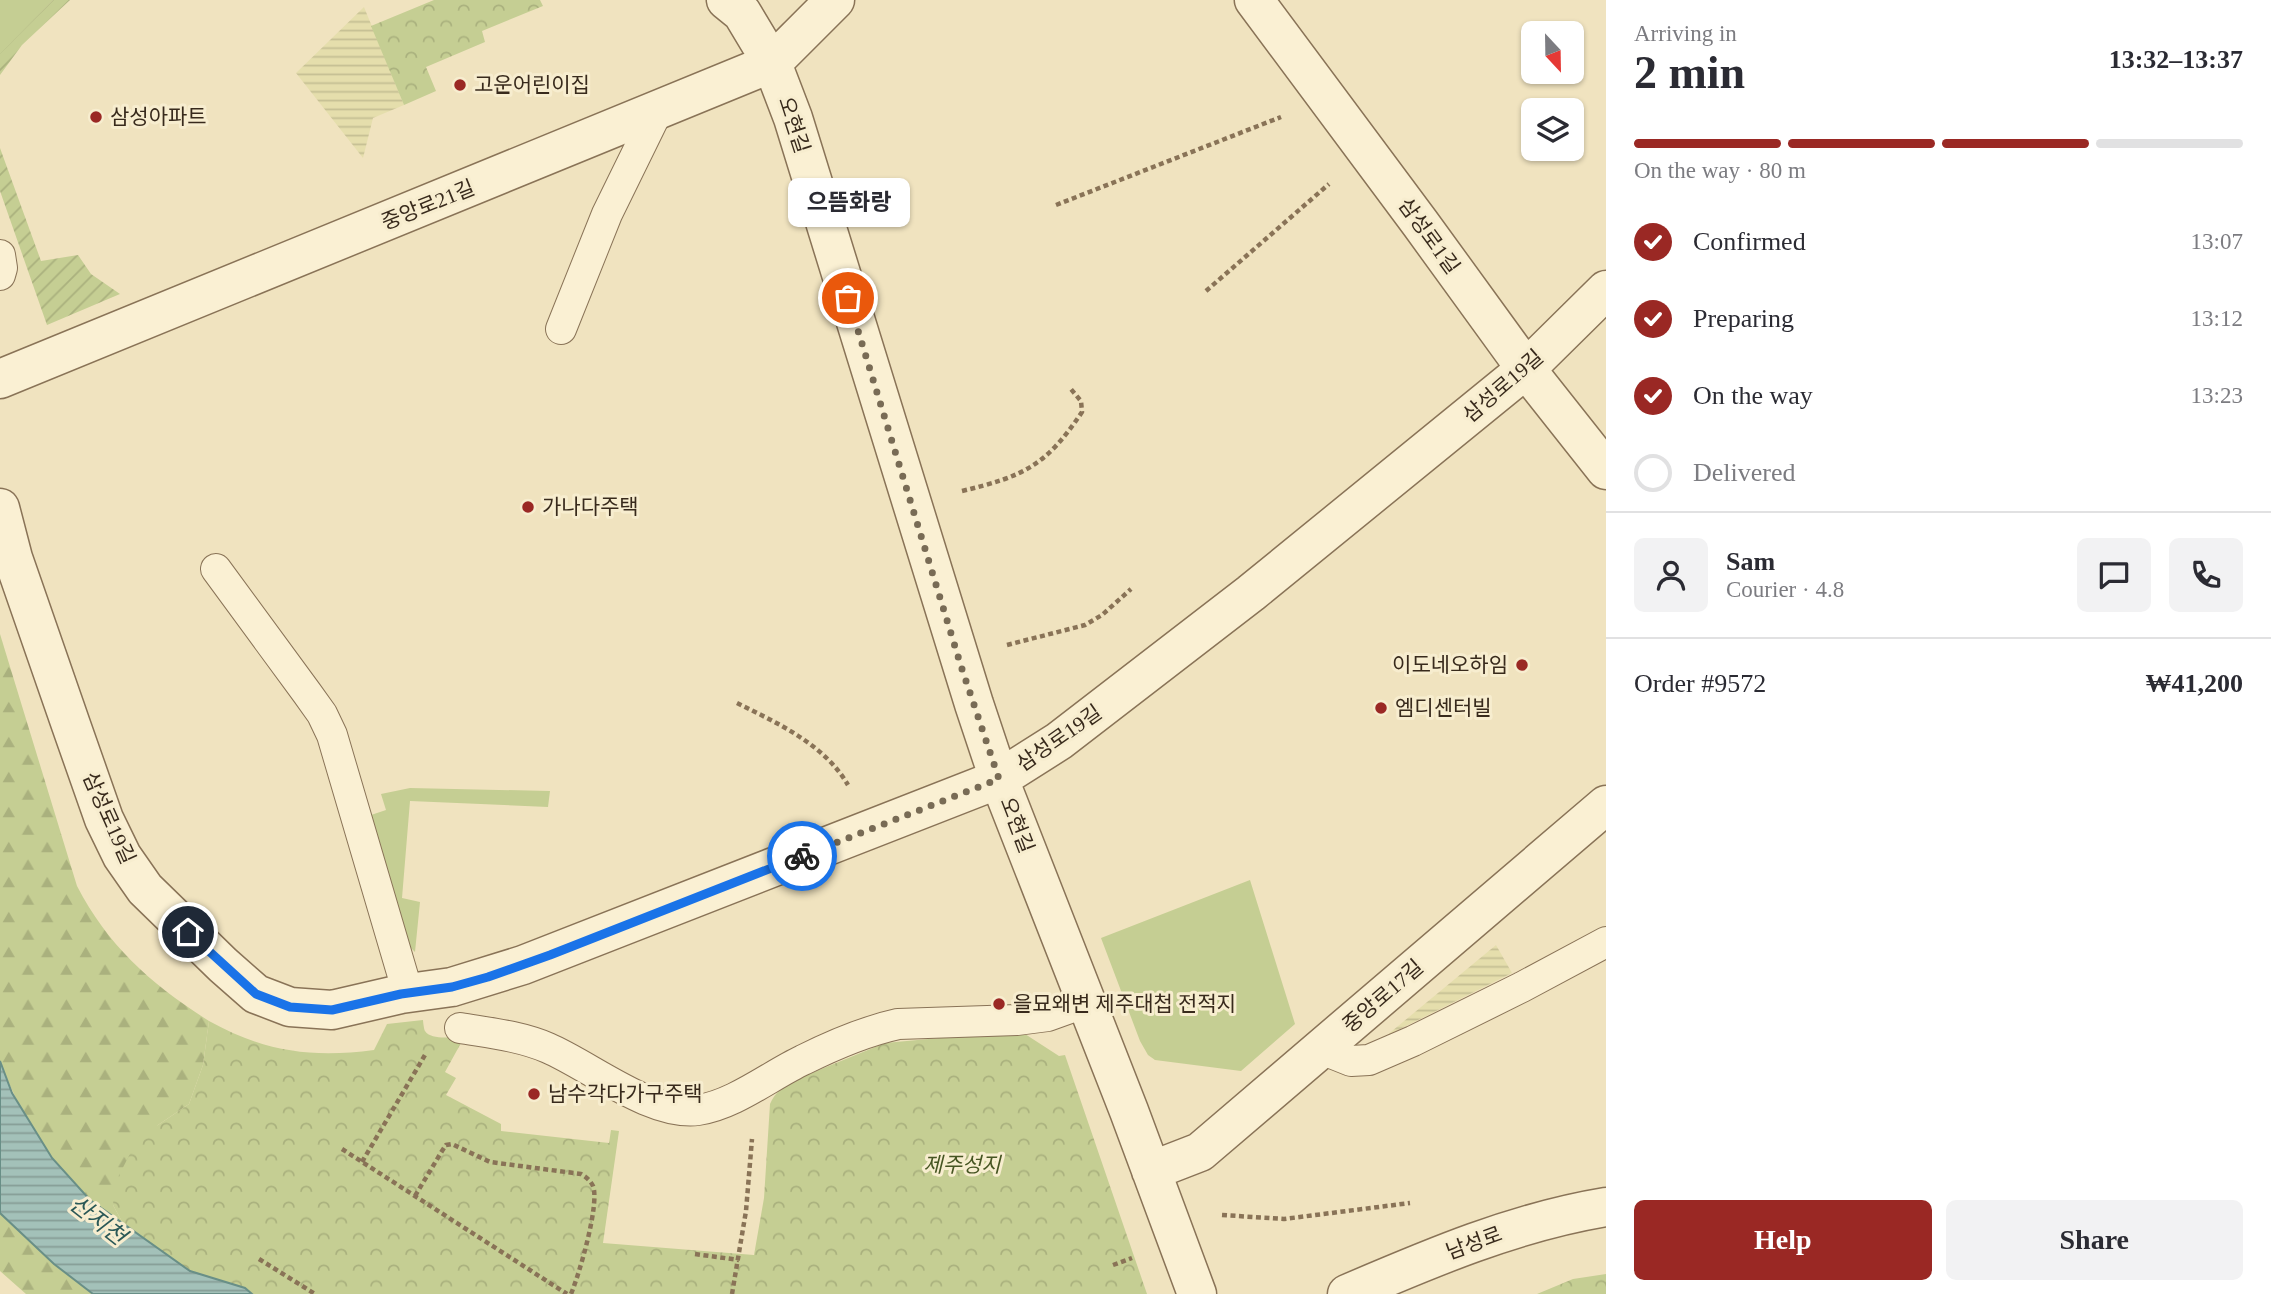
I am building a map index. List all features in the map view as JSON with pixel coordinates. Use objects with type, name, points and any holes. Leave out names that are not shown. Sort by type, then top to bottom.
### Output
[{"type":"street","name":"오현길","points":[[726,0],[742,13],[772,63],[793,118],[910,504],[999,779],[1087,1002],[1197,1294]]},
{"type":"street","name":"중앙로21길","points":[[0,379],[772,63],[835,0]]},
{"type":"street","name":"삼성로1길","points":[[1254,0],[1526,369],[1606,470]]},
{"type":"street","name":"삼성로19길","points":[[0,508],[12,558],[104,819],[122,856],[145,889],[256,994],[290,1007],[332,1010],[408,993],[452,987],[523,965],[999,779],[1059,741],[1251,593],[1526,369],[1606,290]]},
{"type":"street","name":"중앙로17길","points":[[1151,1171],[1200,1152],[1606,805]]},
{"type":"street","name":"남성로","points":[[1347,1294],[1497,1234],[1543,1220],[1606,1207]]},
{"type":"lane","points":[[561,329],[607,214],[657,112]]},
{"type":"lane","points":[[0,255],[0,275]]},
{"type":"lane","points":[[216,569],[307,692],[332,735],[408,993]]},
{"type":"lane","points":[[1321,1049],[1351,1061],[1369,1060],[1522,988],[1606,942]]},
{"type":"lane","points":[[460,1028],[521,1038],[550,1049],[620,1087],[666,1108],[700,1110],[746,1091],[804,1059],[881,1028],[898,1024],[1017,1020],[1048,1016],[1087,1002]]},
{"type":"path","points":[[1056,205],[1327,99]]},
{"type":"path","points":[[1206,291],[1367,152]]},
{"type":"path","points":[[910,504],[1012,478],[1037,464],[1070,430],[1082,412],[1081,401],[1070,388]]},
{"type":"path","points":[[958,657],[1085,625],[1102,615],[1131,589]]},
{"type":"path","points":[[737,703],[794,733],[830,761],[839,771],[872,829]]},
{"type":"path","points":[[362,1162],[425,1055]]},
{"type":"path","points":[[732,1294],[746,1211],[753,1126]]},
{"type":"path","points":[[342,1149],[415,1196],[569,1294],[582,1264],[594,1199],[594,1188],[581,1174],[490,1162],[452,1144],[446,1145],[415,1196]]},
{"type":"path","points":[[1220,1215],[1284,1219],[1410,1203]]},
{"type":"path","points":[[695,1254],[738,1260]]},
{"type":"path","points":[[259,1259],[315,1294]]},
{"type":"shaded area","points":[[364,7],[404,105],[373,118],[363,158],[296,73]]},
{"type":"shaded area","points":[[1496,945],[1512,973],[1386,1036]]},
{"type":"green space","points":[[0,0],[53,0],[0,55]]},
{"type":"green space","points":[[53,0],[70,0],[22,45],[0,75],[0,54]]},
{"type":"green space","points":[[434,0],[540,0],[543,6],[482,31],[485,42],[426,67],[436,91],[404,105],[371,26]]},
{"type":"green space","points":[[0,148],[41,261],[78,255],[91,274],[120,294],[47,325],[0,191]]},
{"type":"green space","points":[[0,634],[77,886],[89,908],[117,946],[150,978],[209,1021],[203,1065],[189,1104],[158,1125],[113,1205],[125,1227],[91,1201],[49,1154],[26,1118],[0,1061]]},
{"type":"green space","points":[[410,788],[550,791],[548,807],[410,801],[402,898],[420,902],[415,952],[409,946],[371,815],[386,810],[381,794]]},
{"type":"green space","points":[[1250,880],[1295,1024],[1241,1071],[1155,1060],[1148,1055],[1140,1041],[1101,938]]},
{"type":"green space","name":"제주성지","points":[[423,1020],[425,1030],[430,1035],[451,1037],[461,1043],[445,1072],[456,1078],[446,1095],[501,1124],[501,1131],[609,1143],[611,1130],[619,1131],[603,1243],[754,1255],[764,1198],[770,1104],[782,1088],[792,1081],[885,1043],[972,1035],[1025,1034],[1059,1056],[1065,1055],[1147,1294],[252,1294],[245,1288],[190,1271],[125,1227],[113,1205],[115,1183],[133,1148],[158,1125],[189,1104],[203,1065],[209,1021],[269,1046],[309,1053],[330,1053],[374,1050],[387,1024]]},
{"type":"green space","points":[[0,1213],[54,1264],[93,1294],[26,1294],[0,1271]]},
{"type":"green space","points":[[1606,1274],[1606,1294],[1537,1294],[1573,1279]]},
{"type":"water","name":"산지천","points":[[0,1061],[12,1093],[52,1158],[90,1200],[190,1271],[245,1288],[252,1294],[93,1294],[54,1264],[0,1213]]},
{"type":"way so far","points":[[802,856],[999,779],[961,666],[848,298]]},
{"type":"place","name":"고운어린이집","points":[[460,85]]},
{"type":"place","name":"삼성아파트","points":[[96,117]]},
{"type":"place","name":"으뜸화랑","points":[[848,298]]},
{"type":"place","name":"가나다주택","points":[[528,507]]},
{"type":"place","name":"이도네오하임","points":[[1522,665]]},
{"type":"place","name":"엠디센터빌","points":[[1381,708]]},
{"type":"place","name":"을묘왜변 제주대첩 전적지","points":[[999,1004]]},
{"type":"place","name":"남수각다가구주택","points":[[534,1094]]},
{"type":"route","points":[[188,932],[256,994],[290,1007],[332,1010],[401,994],[452,987],[488,977],[802,856]]}]
